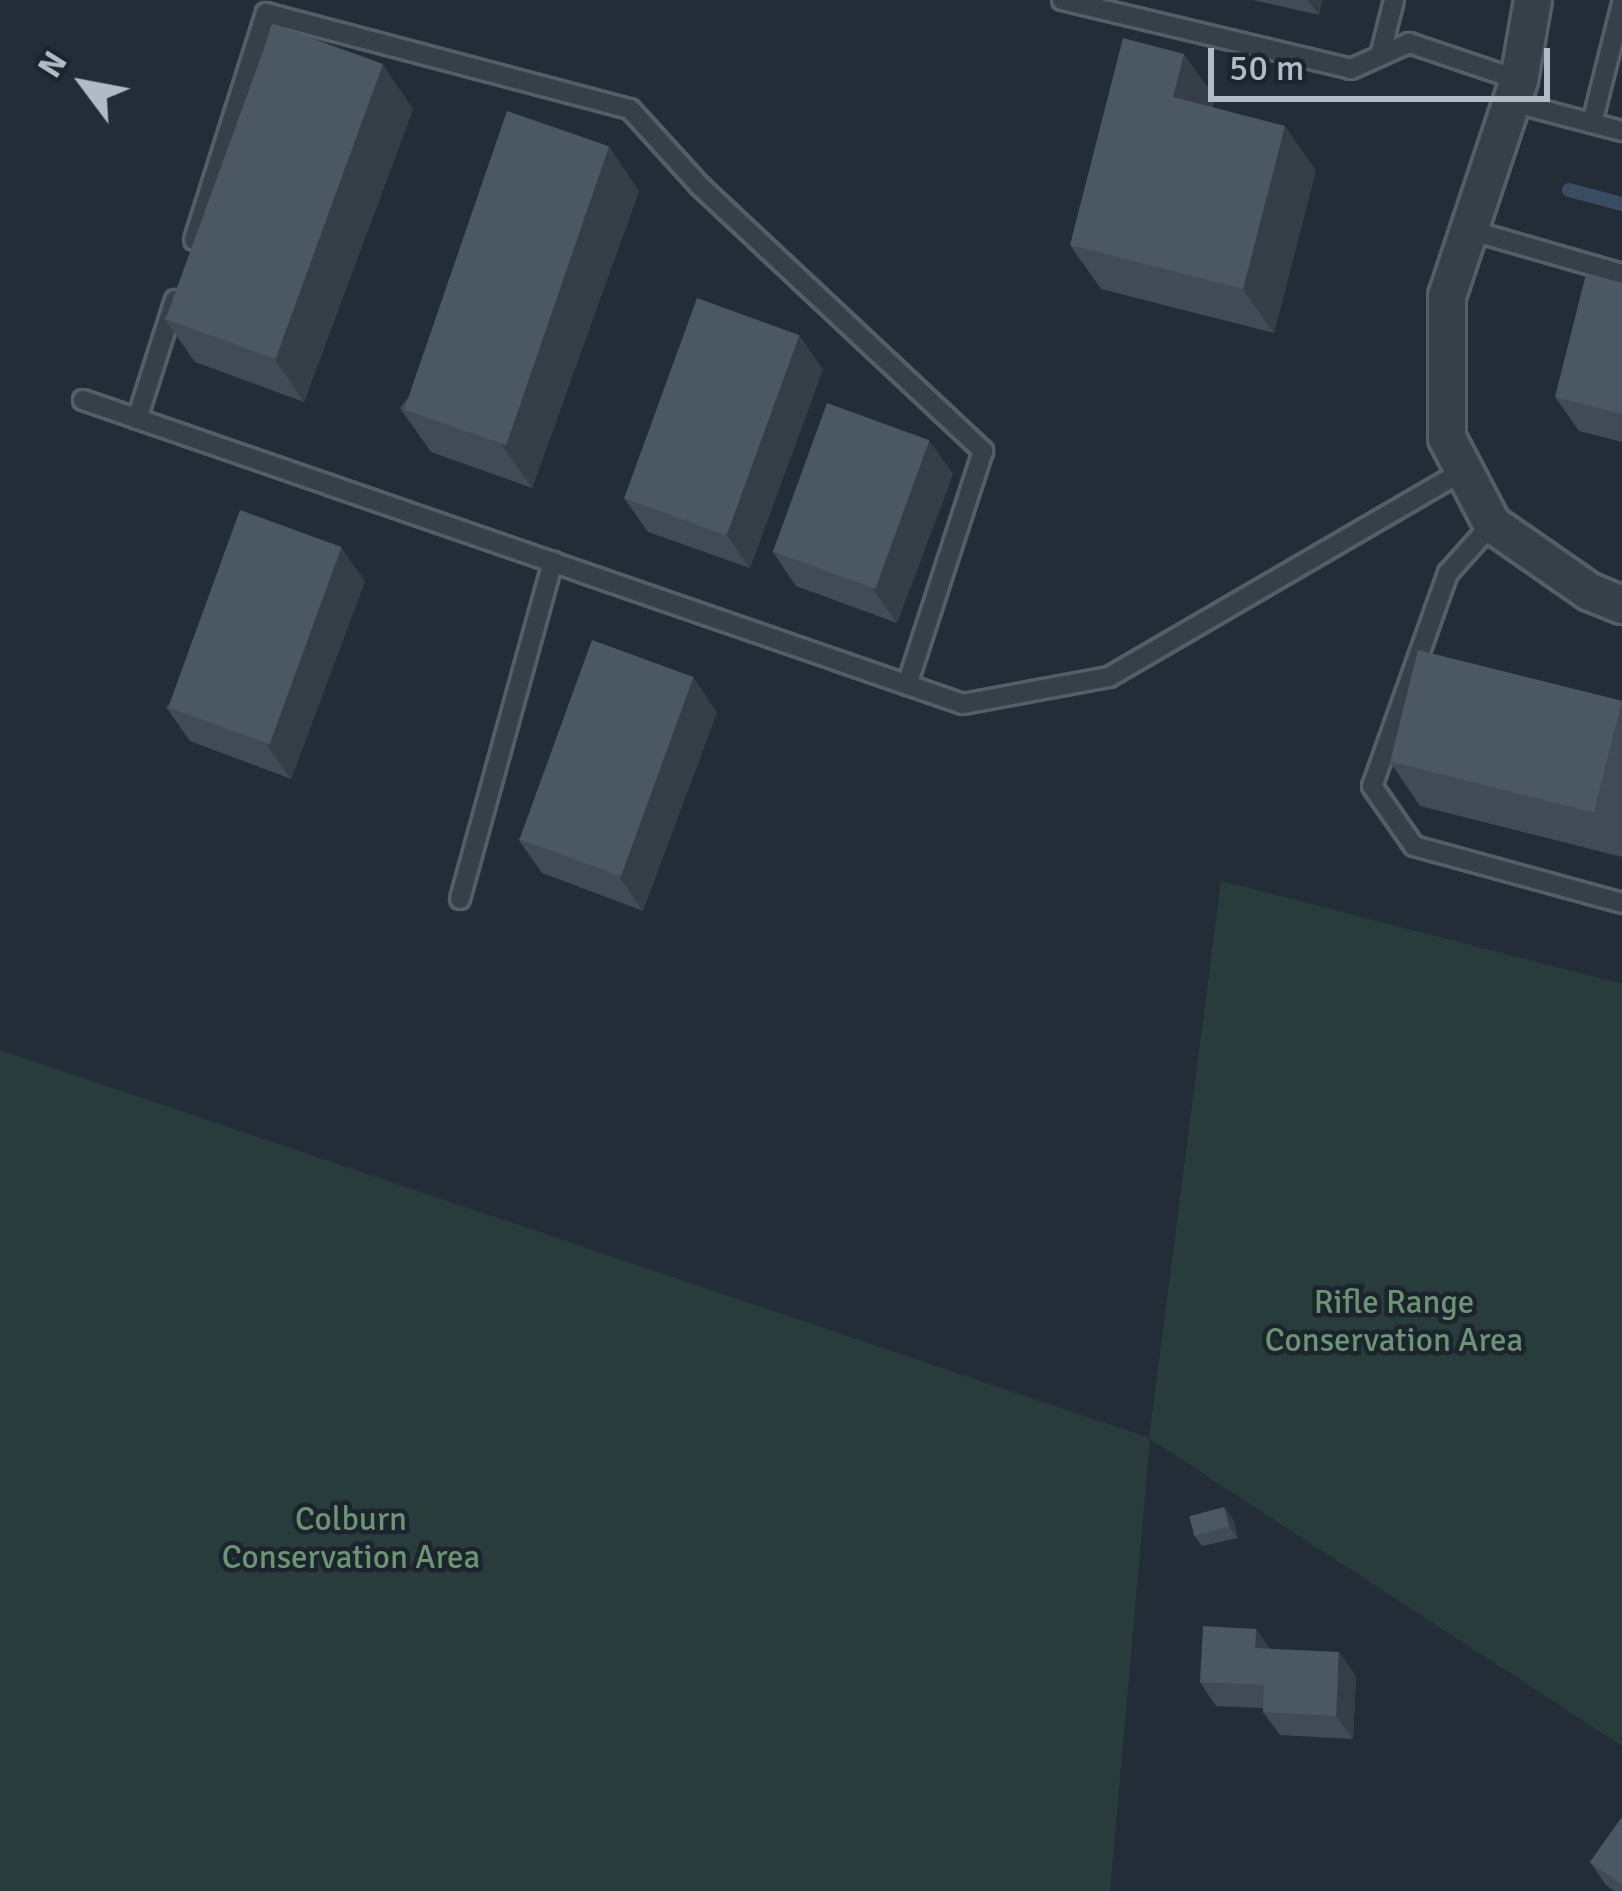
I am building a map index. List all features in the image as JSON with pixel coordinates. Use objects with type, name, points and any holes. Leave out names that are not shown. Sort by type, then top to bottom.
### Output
[{"type":"street","points":[[1533,0],[1515,91],[1447,296],[1447,438],[1492,524],[1589,592],[1622,605]]},
{"type":"lane","points":[[1062,0],[1351,69],[1409,43],[1592,123],[1622,130]]},
{"type":"lane","points":[[1380,56],[1394,0]]},
{"type":"lane","points":[[1592,123],[1622,4]]},
{"type":"lane","points":[[187,261],[266,14],[630,109],[700,186],[983,451],[908,685]]},
{"type":"lane","points":[[1469,230],[1622,274]]},
{"type":"lane","points":[[137,418],[180,284]]},
{"type":"lane","points":[[83,400],[963,704],[1109,677],[1464,470]]},
{"type":"lane","points":[[1492,524],[1448,572],[1372,786],[1414,846],[1622,904]]},
{"type":"lane","points":[[460,899],[553,562]]},
{"type":"green space","name":"Colburn Conservation Area","points":[[1221,881],[1622,984],[1622,1746],[1150,1439],[1110,1891],[0,1891],[0,1050],[1149,1438]]},
{"type":"building","points":[[273,24],[383,64],[276,359],[166,319]]},
{"type":"building","points":[[1123,38],[1184,54],[1173,97],[1285,126],[1243,289],[1070,245]]},
{"type":"building","points":[[507,111],[609,146],[506,445],[404,410]]},
{"type":"building","points":[[1586,274],[1622,283],[1622,414],[1555,397]]},
{"type":"building","points":[[697,298],[799,335],[727,535],[624,498]]},
{"type":"building","points":[[827,403],[929,440],[875,589],[773,551]]},
{"type":"building","points":[[240,510],[341,547],[270,744],[168,707]]},
{"type":"building","points":[[592,640],[693,677],[621,876],[519,839]]},
{"type":"building","points":[[1418,650],[1622,701],[1594,812],[1390,762]]},
{"type":"building","points":[[1224,1507],[1229,1526],[1194,1536],[1189,1516]]},
{"type":"building","points":[[1203,1626],[1256,1629],[1255,1648],[1339,1652],[1336,1716],[1263,1712],[1264,1685],[1200,1682]]},
{"type":"building","points":[[1622,1817],[1622,1885],[1590,1862]]},
{"type":"waterway","points":[[1569,190],[1622,204]]},
{"type":"park label","name":"Rifle Range Conservation Area","points":[[1394,1322]]}]
